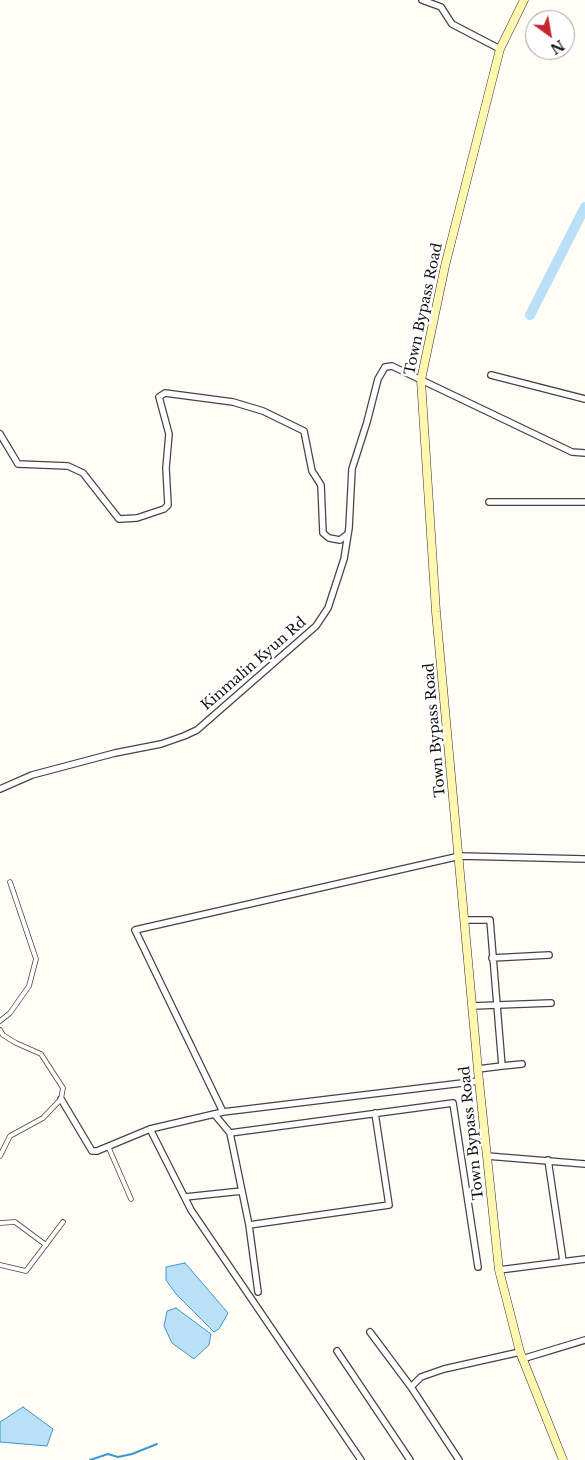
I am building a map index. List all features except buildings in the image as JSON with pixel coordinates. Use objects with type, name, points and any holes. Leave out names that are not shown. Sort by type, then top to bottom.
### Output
[{"type":"main road","name":"Town Bypass Road","points":[[524,0],[500,48],[445,266],[421,380],[436,612],[460,856],[479,1081],[499,1270],[521,1356],[563,1460]]},
{"type":"street","points":[[422,0],[441,7],[452,24],[500,48]]},
{"type":"street","name":"Kinmalin Kyun Rd","points":[[0,789],[32,775],[115,753],[162,744],[197,730],[316,626],[328,608],[344,559],[348,534],[352,469],[378,379],[385,366],[388,365],[421,380]]},
{"type":"street","points":[[491,376],[585,399]]},
{"type":"street","points":[[421,380],[572,452],[585,453]]},
{"type":"street","points":[[0,434],[18,464],[68,466],[83,474],[119,519],[136,518],[164,509],[168,505],[166,468],[169,434],[159,397],[165,393],[233,402],[262,411],[304,431],[312,471],[321,486],[323,533],[329,538],[340,540],[348,534]]},
{"type":"street","points":[[489,502],[585,502]]},
{"type":"street","points":[[223,1112],[135,930],[460,856],[585,860]]},
{"type":"street","points":[[0,1021],[10,1013],[28,986],[36,959],[10,882]]},
{"type":"street","points":[[464,920],[490,920],[502,1066]]},
{"type":"street","points":[[492,958],[549,955]]},
{"type":"street","points":[[472,1006],[551,1003]]},
{"type":"street","points":[[0,1030],[3,1035],[16,1043],[41,1054],[63,1088],[61,1099],[43,1118],[10,1136],[0,1156]]},
{"type":"street","points":[[478,1069],[522,1064]]},
{"type":"street","points":[[61,1099],[92,1151],[150,1129],[223,1112],[479,1081]]},
{"type":"street","points":[[230,1133],[453,1103],[478,1267]]},
{"type":"street","points":[[248,1226],[389,1205],[376,1113]]},
{"type":"street","points":[[215,1115],[230,1133],[242,1191],[258,1292]]},
{"type":"street","points":[[150,1129],[191,1210],[361,1460]]},
{"type":"street","points":[[108,1146],[131,1199]]},
{"type":"street","points":[[487,1156],[585,1164]]},
{"type":"street","points":[[548,1160],[563,1261]]},
{"type":"street","points":[[185,1197],[242,1191]]},
{"type":"street","points":[[0,1223],[15,1222],[46,1245]]},
{"type":"street","points":[[0,1265],[26,1271],[63,1222]]},
{"type":"street","points":[[499,1270],[585,1259]]},
{"type":"street","points":[[370,1332],[411,1387],[457,1459]]},
{"type":"street","points":[[411,1387],[421,1377],[444,1369],[521,1356],[585,1340]]},
{"type":"street","points":[[336,1351],[410,1460]]},
{"type":"water","points":[[185,1263],[228,1313],[219,1329],[214,1332],[176,1294],[166,1280],[166,1267]]},
{"type":"water","points":[[176,1308],[211,1334],[209,1345],[194,1359],[172,1343],[164,1326],[167,1311]]},
{"type":"water","points":[[23,1407],[53,1429],[47,1446],[0,1442],[0,1422]]},
{"type":"waterway","points":[[530,315],[585,207]]},
{"type":"waterway","points":[[90,1460],[108,1454],[118,1457],[132,1454],[157,1444]]}]
